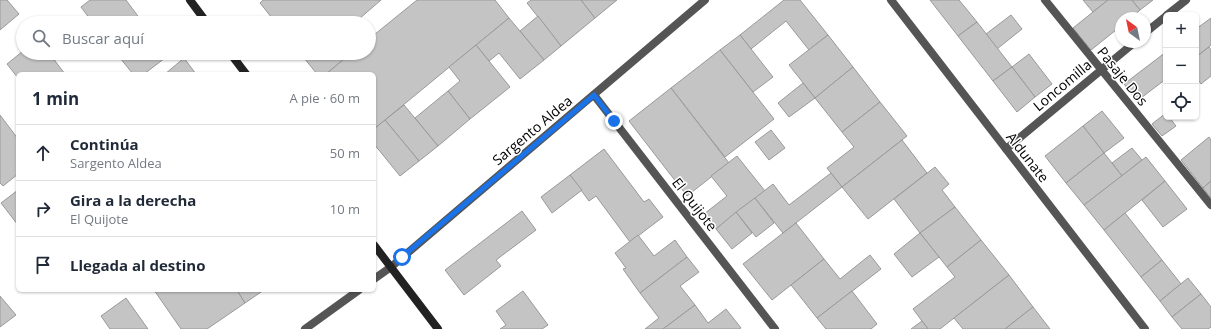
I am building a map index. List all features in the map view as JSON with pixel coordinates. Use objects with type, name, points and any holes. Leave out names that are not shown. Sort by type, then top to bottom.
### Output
[{"type":"street","points":[[190,0],[202,16]]},
{"type":"street","name":"Sargento Aldea","points":[[376,278],[391,267],[705,0]]},
{"type":"street","name":"Aldunate","points":[[891,0],[1145,329]]},
{"type":"street","name":"Pasaje Dos","points":[[1045,0],[1211,205]]},
{"type":"street","points":[[1172,12],[1186,0]]},
{"type":"street","points":[[1151,28],[1163,19]]},
{"type":"street","name":"Loncomilla","points":[[1006,149],[1128,48]]},
{"type":"street","points":[[235,60],[244,72]]},
{"type":"street","name":"El Quijote","points":[[594,95],[775,329]]},
{"type":"street","points":[[376,248],[438,329]]},
{"type":"street","points":[[305,329],[356,292]]},
{"type":"building","points":[[0,0],[7,0],[19,14],[0,30]]},
{"type":"building","points":[[90,0],[126,0],[138,16],[88,16],[81,7]]},
{"type":"building","points":[[263,0],[381,0],[362,16],[270,16],[260,3]]},
{"type":"building","points":[[417,0],[495,0],[509,18],[376,127],[376,72],[328,72],[343,60],[376,60],[376,33]]},
{"type":"building","points":[[531,0],[581,0],[595,18],[561,46],[527,3]]},
{"type":"building","points":[[581,0],[617,0],[595,18]]},
{"type":"building","points":[[784,0],[800,0],[828,35],[809,50],[786,21],[751,49],[740,35]]},
{"type":"building","points":[[930,0],[959,0],[977,22],[958,36]]},
{"type":"building","points":[[1083,0],[1108,0],[1093,12]]},
{"type":"building","points":[[1108,0],[1132,0],[1140,10],[1138,12],[1115,12],[1115,31],[1091,50],[1073,28]]},
{"type":"building","points":[[1132,0],[1153,0],[1140,10]]},
{"type":"building","points":[[1011,15],[1022,29],[997,49],[986,34]]},
{"type":"building","points":[[538,16],[561,46],[544,60],[520,31]]},
{"type":"building","points":[[509,18],[544,60],[520,79],[499,53],[489,61],[476,45]]},
{"type":"building","points":[[1211,18],[1211,45],[1199,55],[1199,48],[1199,27]]},
{"type":"building","points":[[977,22],[1012,67],[993,81],[958,36]]},
{"type":"building","points":[[740,35],[773,77],[753,92],[720,50]]},
{"type":"building","points":[[828,35],[853,67],[815,98],[789,65]]},
{"type":"building","points":[[476,45],[510,87],[470,119],[448,91],[460,81],[449,67]]},
{"type":"building","points":[[1209,47],[1211,50],[1211,76],[1201,84],[1199,81],[1199,55]]},
{"type":"building","points":[[720,50],[774,119],[725,157],[671,88]]},
{"type":"building","points":[[1029,54],[1052,84],[1035,97],[1012,67]]},
{"type":"building","points":[[1163,54],[1163,81],[1137,101],[1124,84]]},
{"type":"building","points":[[16,57],[16,60],[54,60],[63,72],[16,72],[16,75],[7,64]]},
{"type":"building","points":[[122,60],[162,60],[147,72],[131,72]]},
{"type":"building","points":[[182,60],[186,60],[194,72],[167,72]]},
{"type":"building","points":[[306,60],[343,60],[328,72],[315,72]]},
{"type":"building","points":[[853,67],[880,102],[842,132],[815,98]]},
{"type":"building","points":[[1012,67],[1035,97],[1017,112],[993,81]]},
{"type":"building","points":[[803,83],[815,98],[789,117],[778,103]]},
{"type":"building","points":[[671,88],[729,163],[687,196],[629,121]]},
{"type":"building","points":[[448,91],[470,119],[438,146],[415,118]]},
{"type":"building","points":[[880,102],[907,136],[842,187],[827,168],[854,147],[842,132]]},
{"type":"building","points":[[404,105],[438,146],[419,161],[385,120]]},
{"type":"building","points":[[1102,111],[1124,138],[1104,153],[1083,126]]},
{"type":"building","points":[[0,115],[16,136],[16,176],[3,186],[0,183]]},
{"type":"building","points":[[1163,115],[1163,120],[1171,120],[1176,126],[1162,136],[1152,124]]},
{"type":"building","points":[[385,120],[419,161],[400,176],[376,146],[376,127]]},
{"type":"building","points":[[1083,126],[1104,153],[1066,183],[1045,156]]},
{"type":"building","points":[[771,130],[785,148],[769,160],[755,142]]},
{"type":"building","points":[[1209,137],[1211,140],[1211,181],[1203,188],[1181,160]]},
{"type":"building","points":[[902,140],[927,173],[868,219],[842,187]]},
{"type":"building","points":[[1132,148],[1142,160],[1122,176],[1112,163]]},
{"type":"building","points":[[604,149],[644,202],[649,199],[663,217],[630,242],[596,196],[589,201],[570,175]]},
{"type":"building","points":[[1104,153],[1122,176],[1084,205],[1066,183]]},
{"type":"building","points":[[737,156],[765,191],[716,229],[704,214],[727,196],[711,176]]},
{"type":"building","points":[[1146,157],[1165,181],[1104,230],[1084,205]]},
{"type":"building","points":[[935,167],[949,184],[942,190],[955,207],[920,233],[894,199]]},
{"type":"building","points":[[831,173],[842,187],[783,233],[755,198],[773,184],[789,205]]},
{"type":"building","points":[[570,175],[582,190],[552,213],[541,197]]},
{"type":"building","points":[[1165,181],[1187,209],[1163,227],[1142,200]]},
{"type":"building","points":[[1211,181],[1211,198],[1203,188]]},
{"type":"building","points":[[16,192],[16,222],[1,203]]},
{"type":"building","points":[[755,198],[774,223],[756,237],[736,212]]},
{"type":"building","points":[[955,207],[981,240],[947,267],[920,233]]},
{"type":"building","points":[[522,211],[536,230],[496,260],[501,266],[464,295],[445,270]]},
{"type":"building","points":[[736,212],[752,233],[732,249],[716,229]]},
{"type":"building","points":[[1125,213],[1162,260],[1141,277],[1104,230]]},
{"type":"building","points":[[796,223],[824,259],[772,300],[743,264]]},
{"type":"building","points":[[920,233],[939,257],[912,277],[894,254]]},
{"type":"building","points":[[638,235],[654,256],[675,240],[687,257],[640,293],[623,269],[626,268],[615,253]]},
{"type":"building","points":[[981,240],[1009,275],[940,329],[928,329],[913,309],[955,277],[947,267]]},
{"type":"building","points":[[870,255],[881,269],[817,318],[791,285],[824,259],[840,279]]},
{"type":"building","points":[[687,257],[699,272],[680,286],[695,305],[663,329],[645,329],[659,318],[640,293]]},
{"type":"building","points":[[1162,260],[1181,284],[1160,301],[1141,277]]},
{"type":"building","points":[[1009,275],[1033,307],[1005,329],[963,329],[954,318]]},
{"type":"building","points":[[1188,278],[1201,294],[1172,317],[1160,301]]},
{"type":"building","points":[[523,291],[548,325],[542,329],[500,329],[506,325],[496,311]]},
{"type":"building","points":[[852,291],[877,324],[871,329],[826,329],[817,318]]},
{"type":"building","points":[[155,292],[238,292],[245,303],[207,329],[181,329]]},
{"type":"building","points":[[238,292],[261,292],[245,303]]},
{"type":"building","points":[[1201,294],[1211,307],[1211,327],[1208,329],[1182,329],[1172,317]]},
{"type":"building","points":[[0,296],[16,315],[0,327]]},
{"type":"building","points":[[126,298],[148,329],[110,329],[101,316]]},
{"type":"building","points":[[695,305],[708,323],[726,309],[741,328],[663,329]]},
{"type":"building","points":[[1033,307],[1050,329],[1005,329]]},
{"type":"building","points":[[922,321],[928,329],[911,329]]},
{"type":"route","points":[[402,257],[594,95],[614,121]]}]
